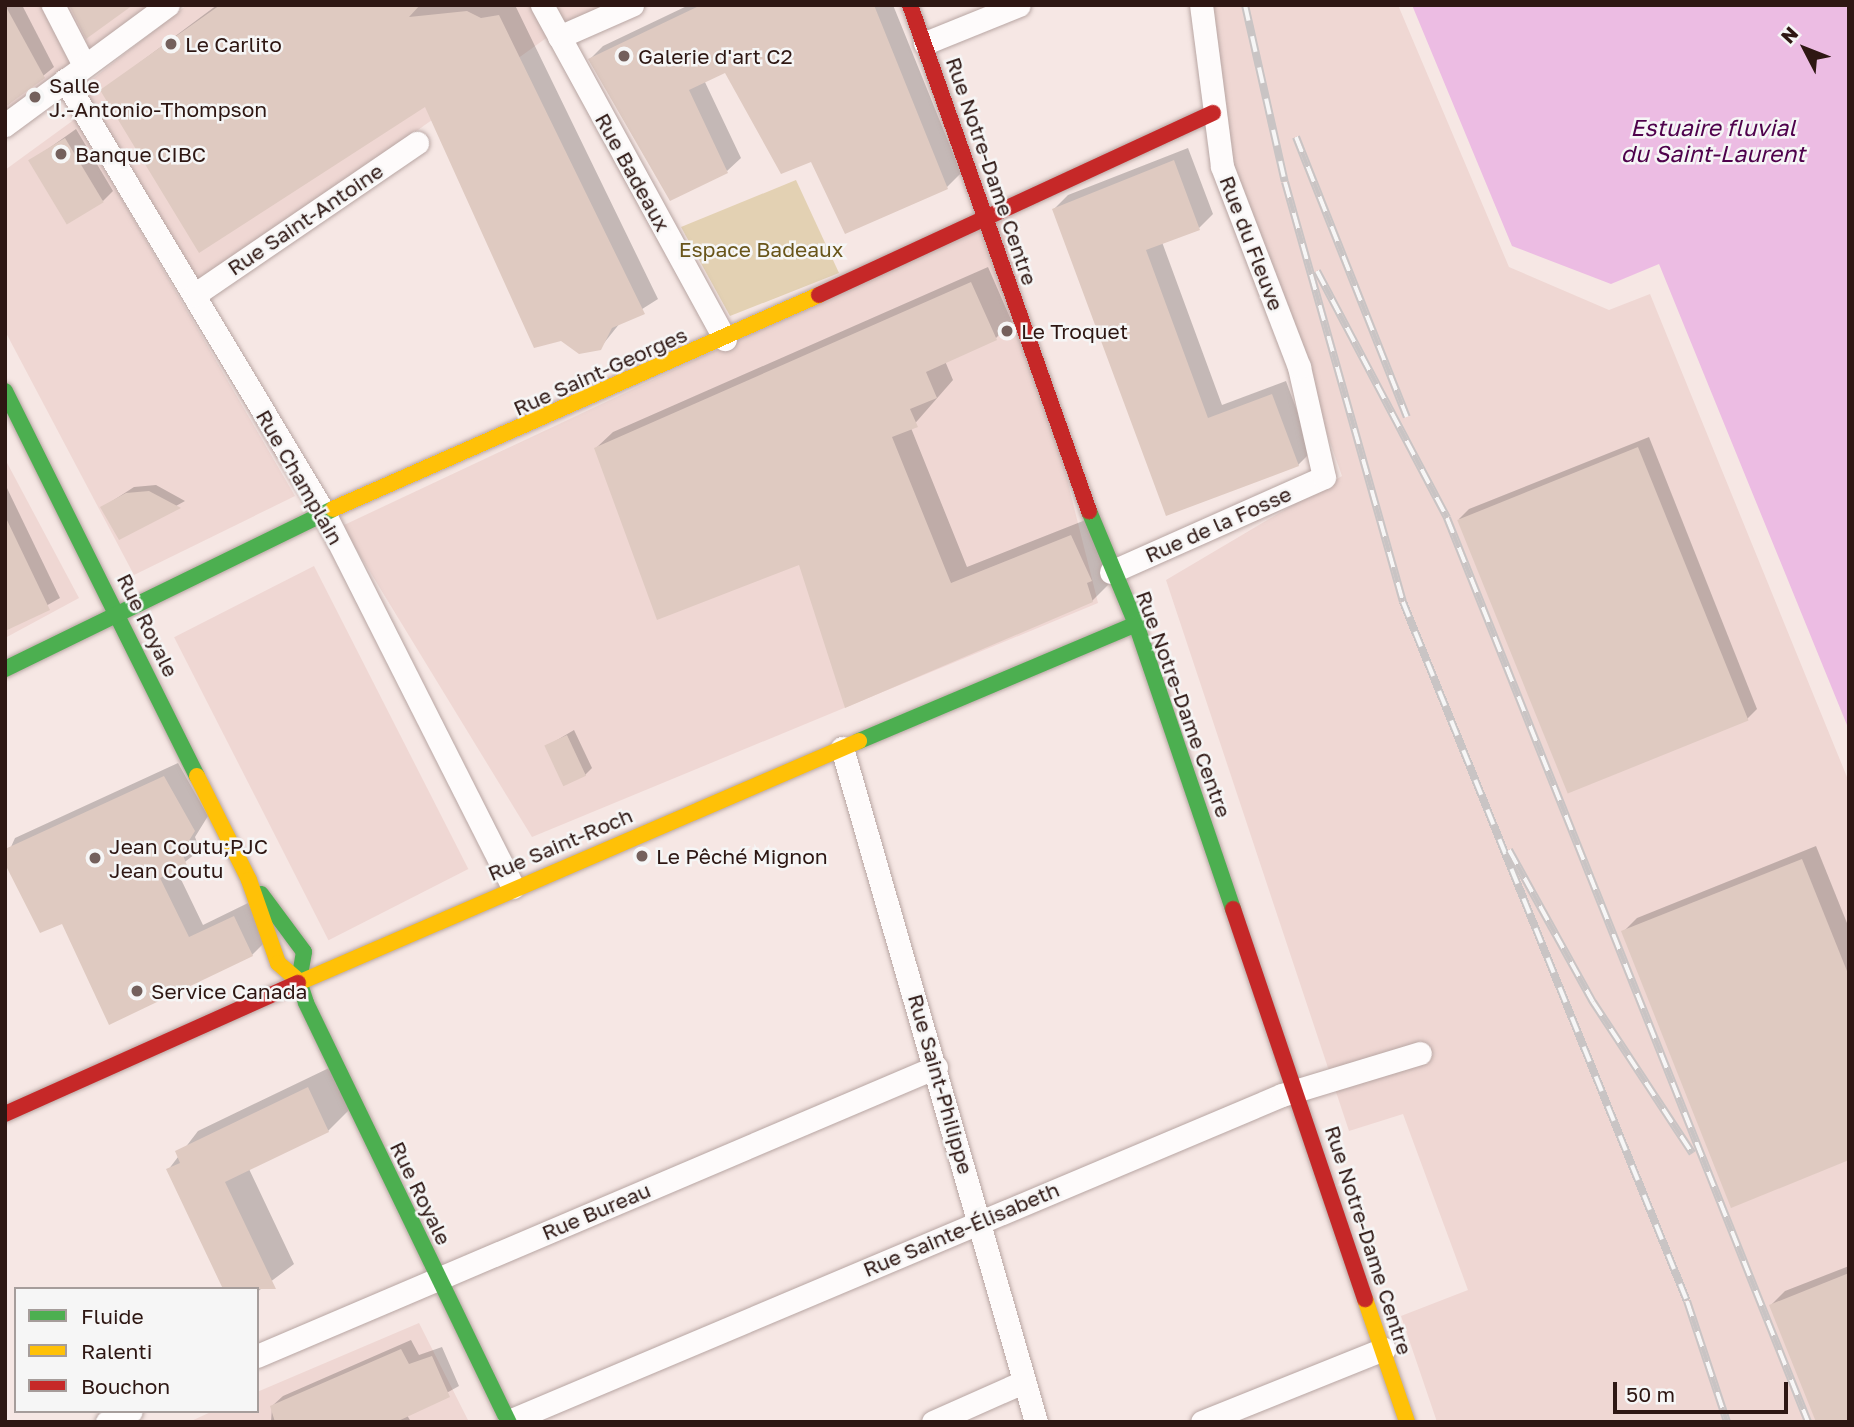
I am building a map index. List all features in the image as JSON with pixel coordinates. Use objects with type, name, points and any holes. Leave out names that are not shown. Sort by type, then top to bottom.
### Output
[{"type":"main road","name":"Rue Notre-Dame Centre","points":[[910,5],[1111,572],[1136,624],[1384,1349],[1406,1422]]},
{"type":"main road","name":"Rue Saint-Georges","points":[[5,669],[324,513],[725,339],[986,215],[1213,113]]},
{"type":"main road","name":"Rue Royale","points":[[5,391],[119,611],[249,880],[278,963],[299,981],[438,1278],[509,1421]]},
{"type":"main road","name":"Rue Saint-Roch","points":[[5,1114],[513,887],[1136,624]]},
{"type":"main road","name":"Rue Royale","points":[[249,880],[296,937],[304,952],[299,981]]},
{"type":"street","points":[[53,5],[84,65]]},
{"type":"street","points":[[5,125],[168,5]]},
{"type":"street","name":"Rue Badeaux","points":[[542,5],[725,339]]},
{"type":"street","points":[[559,37],[632,5]]},
{"type":"street","points":[[925,43],[1019,5]]},
{"type":"street","name":"Rue du Fleuve","points":[[1200,5],[1222,166],[1299,367],[1324,477]]},
{"type":"street","name":"Rue Champlain","points":[[65,80],[324,513],[513,887]]},
{"type":"street","name":"Rue Saint-Antoine","points":[[194,295],[417,143]]},
{"type":"street","name":"Rue de la Fosse","points":[[1111,572],[1324,477]]},
{"type":"street","name":"Rue Saint-Philippe","points":[[842,748],[1036,1422]]},
{"type":"street","name":"Rue Sainte-Élisabeth","points":[[509,1421],[979,1221],[1297,1092],[1420,1054]]},
{"type":"street","name":"Rue Bureau","points":[[259,1355],[936,1067]]},
{"type":"street","points":[[1202,1422],[1384,1349]]},
{"type":"street","points":[[933,1422],[1023,1382]]},
{"type":"street","points":[[107,1422],[127,1413]]},
{"type":"shaded area","points":[[5,5],[179,5],[5,138]]},
{"type":"shaded area","points":[[187,5],[623,5],[549,36],[196,289],[76,92]]},
{"type":"shaded area","points":[[1213,5],[1398,5],[1509,267],[1609,310],[1650,294],[1849,782],[1849,1422],[1437,1422],[1401,1316],[1468,1290],[1403,1114],[1349,1131],[1166,580],[1342,476],[1233,169]]},
{"type":"shaded area","points":[[75,119],[295,496],[134,575],[5,331],[5,170]]},
{"type":"shaded area","points":[[1001,216],[1098,603],[532,837],[342,526]]},
{"type":"shaded area","points":[[5,459],[79,598],[5,638]]},
{"type":"shaded area","points":[[314,566],[468,869],[328,940],[174,637]]},
{"type":"shaded area","points":[[419,1323],[469,1422],[189,1422],[209,1413],[259,1413],[259,1391]]},
{"type":"green space","name":"Espace Badeaux","points":[[796,180],[839,273],[730,316],[681,227]]},
{"type":"water","name":"Estuaire fluvial du Saint-Laurent","points":[[1412,5],[1849,5],[1849,730],[1659,264],[1611,284],[1512,246]]},
{"type":"building","points":[[5,5],[45,78],[5,107]]},
{"type":"building","points":[[69,5],[133,5],[86,39]]},
{"type":"building","points":[[220,5],[420,5],[409,17],[467,11],[481,18],[499,15],[645,314],[612,328],[601,350],[579,354],[561,341],[534,348],[425,107],[199,253],[100,90]]},
{"type":"building","points":[[701,5],[874,5],[948,189],[845,234],[811,162],[781,174],[725,73],[689,90],[728,173],[670,201],[588,59]]},
{"type":"building","points":[[65,138],[104,202],[67,224],[28,160]]},
{"type":"building","points":[[1174,160],[1200,230],[1146,250],[1208,418],[1272,394],[1299,466],[1166,516],[1052,209]]},
{"type":"building","points":[[971,282],[997,340],[926,372],[937,398],[910,409],[918,427],[892,437],[951,583],[1071,535],[1092,581],[1087,583],[1093,602],[845,708],[799,565],[657,620],[594,448]]},
{"type":"building","points":[[1638,447],[1749,721],[1568,794],[1457,520]]},
{"type":"building","points":[[149,491],[181,508],[119,540],[100,507],[126,493]]},
{"type":"building","points":[[5,516],[50,610],[5,631]]},
{"type":"building","points":[[567,735],[586,776],[563,786],[544,746]]},
{"type":"building","points":[[164,776],[195,831],[182,852],[187,866],[160,878],[189,937],[234,916],[253,956],[109,1025],[62,924],[40,933],[5,864],[5,849]]},
{"type":"building","points":[[1802,859],[1849,976],[1849,1160],[1731,1208],[1621,931]]},
{"type":"building","points":[[308,1087],[329,1132],[225,1182],[276,1289],[222,1287],[166,1169],[180,1163],[175,1151]]},
{"type":"building","points":[[1849,1273],[1849,1422],[1816,1422],[1769,1305]]},
{"type":"building","points":[[401,1349],[409,1364],[432,1356],[450,1397],[396,1422],[275,1422],[270,1406]]},
{"type":"railway","points":[[1245,5],[1285,182],[1403,602],[1687,1301],[1727,1422]]},
{"type":"railway","points":[[1296,137],[1407,417]]},
{"type":"railway","points":[[1317,271],[1447,518],[1808,1422]]},
{"type":"railway","points":[[1509,850],[1593,1002],[1692,1153]]},
{"type":"traffic: fast","points":[[5,391],[197,776]]},
{"type":"traffic: fast","points":[[5,669],[333,509]]},
{"type":"traffic: fast","points":[[1089,511],[1136,624],[1233,909]]},
{"type":"traffic: fast","points":[[859,741],[1136,624]]},
{"type":"traffic: fast","points":[[261,894],[304,952],[299,981],[306,1003],[509,1422]]},
{"type":"traffic: slow","points":[[333,509],[819,295]]},
{"type":"traffic: slow","points":[[298,983],[859,741]]},
{"type":"traffic: slow","points":[[197,776],[249,880],[278,963],[299,981]]},
{"type":"traffic: slow","points":[[1365,1299],[1407,1422]]},
{"type":"traffic: jam","points":[[910,5],[1089,511]]},
{"type":"traffic: jam","points":[[819,295],[1213,113]]},
{"type":"traffic: jam","points":[[1233,909],[1365,1299]]},
{"type":"traffic: jam","points":[[5,1114],[298,983]]},
{"type":"place","name":"Le Carlito","points":[[171,44]]},
{"type":"place","name":"Galerie d'art C2","points":[[624,56]]},
{"type":"place","name":"Salle J.-Antonio-Thompson","points":[[35,97]]},
{"type":"place","name":"Banque CIBC","points":[[61,154]]},
{"type":"place","name":"Le Troquet","points":[[1007,331]]},
{"type":"place","name":"Le Pêché Mignon","points":[[642,856]]},
{"type":"place","name":"Jean Coutu;PJC Jean Coutu","points":[[95,858]]},
{"type":"place","name":"Service Canada","points":[[137,991]]}]
